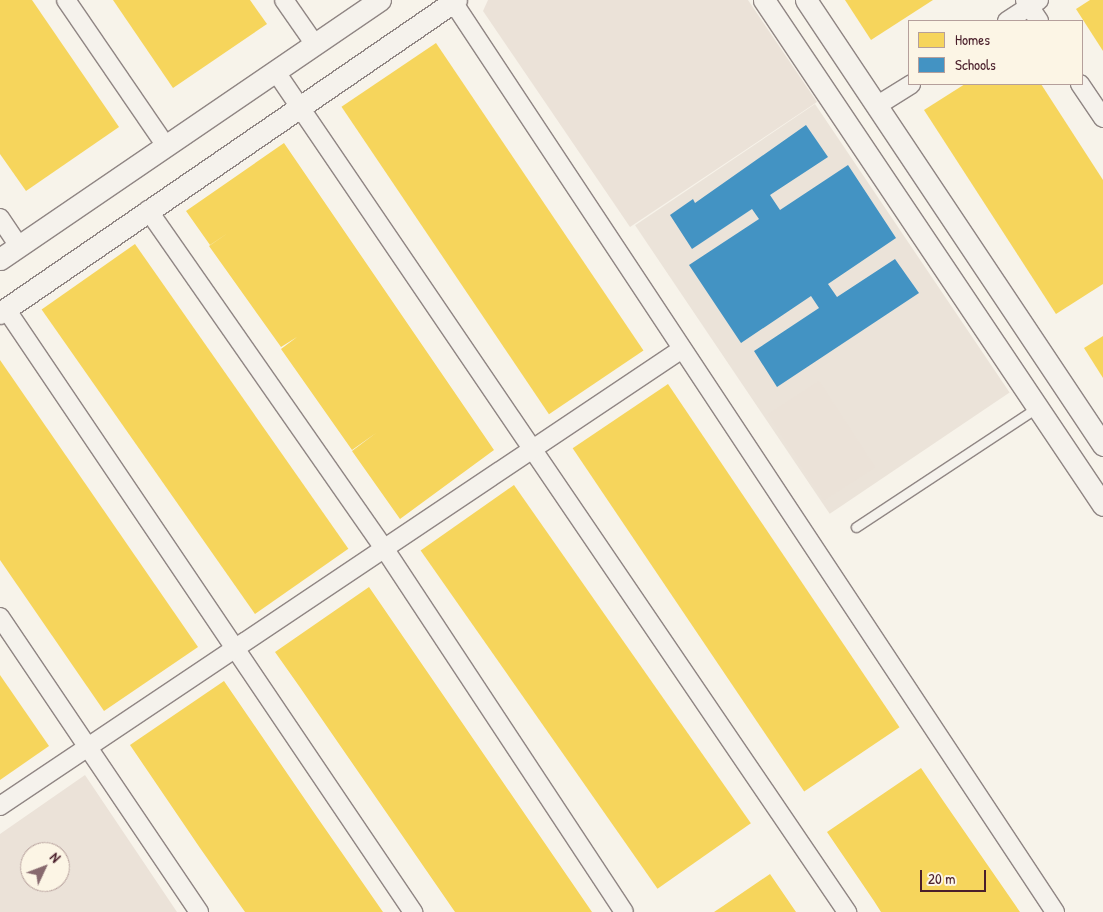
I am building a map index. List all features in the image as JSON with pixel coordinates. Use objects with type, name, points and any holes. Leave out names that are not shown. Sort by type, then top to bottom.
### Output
[{"type":"street","points":[[66,0],[166,146]]},
{"type":"street","points":[[284,0],[314,43]]},
{"type":"street","points":[[0,259],[276,72],[314,43],[380,0]]},
{"type":"street","points":[[764,0],[1014,369],[1103,505]]},
{"type":"street","points":[[806,0],[878,105],[1103,445]]},
{"type":"street","points":[[413,912],[236,649],[3,311],[298,106],[454,1],[1055,912]]},
{"type":"street","points":[[1008,20],[1031,2],[1039,20]]},
{"type":"street","points":[[276,72],[847,912]]},
{"type":"street","points":[[878,105],[909,85]]},
{"type":"street","points":[[1081,85],[1103,118]]},
{"type":"street","points":[[148,210],[386,551],[624,912]]},
{"type":"street","points":[[0,218],[20,246]]},
{"type":"street","points":[[0,806],[386,551],[682,349]]},
{"type":"street","points":[[1014,369],[1041,350]]},
{"type":"street","points":[[0,617],[199,912]]},
{"type":"lane","points":[[856,527],[1038,407]]},
{"type":"shaded area","points":[[488,0],[748,0],[817,102],[630,227],[483,11]]},
{"type":"shaded area","points":[[815,104],[1010,393],[830,514],[635,225]]},
{"type":"shaded area","points":[[819,381],[875,467],[824,501],[768,414]]},
{"type":"shaded area","points":[[85,775],[177,912],[0,912],[0,834]]},
{"type":"building: Homes","points":[[0,0],[32,0],[119,127],[26,191],[0,154]]},
{"type":"building: Homes","points":[[113,0],[250,0],[267,24],[173,88]]},
{"type":"building: Homes","points":[[845,0],[933,0],[871,40]]},
{"type":"building: Homes","points":[[1090,0],[1103,0],[1103,51],[1076,9]]},
{"type":"building: Homes","points":[[436,43],[643,351],[549,414],[341,107]]},
{"type":"building: Homes","points":[[963,85],[1042,85],[1103,180],[1103,284],[1056,314],[924,110]]},
{"type":"building: Homes","points":[[284,143],[494,450],[400,519],[352,451],[376,433],[352,450],[281,349],[297,337],[281,347],[209,246],[228,233],[210,245],[186,211]]},
{"type":"building: Homes","points":[[135,244],[348,549],[255,614],[42,309]]},
{"type":"building: Homes","points":[[1103,336],[1103,378],[1084,348]]},
{"type":"building: Homes","points":[[0,360],[198,647],[104,711],[0,560]]},
{"type":"building: Homes","points":[[668,384],[900,727],[804,792],[573,448]]},
{"type":"building: Homes","points":[[514,485],[751,823],[658,889],[421,550]]},
{"type":"building: Homes","points":[[369,587],[592,912],[455,912],[275,652]]},
{"type":"building: Homes","points":[[0,675],[49,746],[0,780]]},
{"type":"building: Homes","points":[[224,681],[383,912],[245,912],[200,848],[130,745]]},
{"type":"building: Homes","points":[[921,768],[1020,912],[881,912],[827,832]]},
{"type":"building: Homes","points":[[770,874],[796,912],[714,912],[723,906]]},
{"type":"building: Schools","points":[[806,125],[828,157],[770,195],[780,210],[848,165],[896,238],[828,284],[837,297],[895,259],[919,293],[777,387],[754,351],[819,308],[811,296],[741,343],[689,265],[759,219],[752,209],[692,249],[670,215],[693,199],[695,203]]}]
